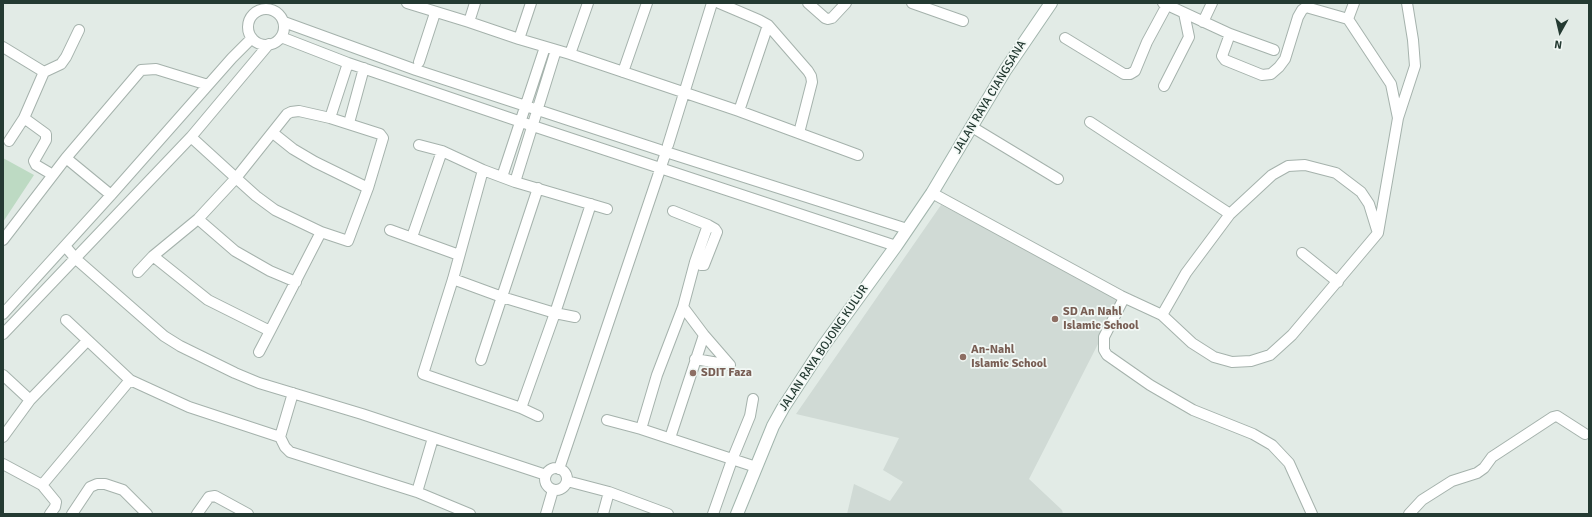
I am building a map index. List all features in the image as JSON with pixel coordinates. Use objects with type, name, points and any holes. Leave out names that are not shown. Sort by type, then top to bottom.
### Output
[{"type":"main road","name":"JALAN RAYA CIANGSANA","points":[[932,193],[1006,69],[1052,3]]},
{"type":"main road","name":"JALAN RAYA BOJONG KULUR","points":[[737,514],[773,426],[787,402],[824,345],[896,246],[932,193]]},
{"type":"street","points":[[407,3],[419,5],[435,13],[469,22],[570,54],[738,111],[858,154]]},
{"type":"street","points":[[469,22],[475,3]]},
{"type":"street","points":[[519,39],[531,3]]},
{"type":"street","points":[[570,54],[588,3]]},
{"type":"street","points":[[623,72],[647,3]]},
{"type":"street","points":[[559,469],[667,149],[712,3]]},
{"type":"street","points":[[719,3],[768,25],[808,71],[811,76],[810,92],[798,133]]},
{"type":"street","points":[[808,3],[828,19],[832,18],[846,3]]},
{"type":"street","points":[[912,3],[963,21]]},
{"type":"street","points":[[1203,22],[1212,3]]},
{"type":"street","points":[[1348,19],[1354,3]]},
{"type":"street","points":[[932,193],[1124,298],[1162,315],[1192,343],[1214,357],[1232,362],[1251,361],[1270,355],[1292,335],[1378,233],[1398,118],[1415,66],[1413,40],[1407,3]]},
{"type":"street","points":[[1065,38],[1124,74],[1130,74],[1135,71],[1165,4],[1230,34],[1274,50]]},
{"type":"street","points":[[274,6],[284,22],[284,30],[281,38],[276,42],[270,44],[260,44],[252,38],[248,28],[251,17],[260,7],[266,9],[274,6]]},
{"type":"street","points":[[1230,34],[1222,56],[1225,60],[1262,75],[1271,74],[1282,63],[1298,17],[1302,10],[1306,7],[1348,19],[1391,84],[1398,118]]},
{"type":"street","points":[[419,62],[435,13]]},
{"type":"street","points":[[1164,86],[1189,37],[1184,13]]},
{"type":"street","points":[[284,22],[416,70],[538,110],[667,149],[907,229]]},
{"type":"street","points":[[738,111],[768,25]]},
{"type":"street","points":[[8,141],[24,118],[44,72],[61,64],[79,30]]},
{"type":"street","points":[[3,314],[252,38]]},
{"type":"street","points":[[281,38],[348,63],[520,122],[896,246]]},
{"type":"street","points":[[3,334],[191,137],[270,44]]},
{"type":"street","points":[[3,47],[44,72]]},
{"type":"street","points":[[502,177],[544,47]]},
{"type":"street","points":[[515,182],[556,50]]},
{"type":"street","points":[[330,118],[348,63]]},
{"type":"street","points":[[349,122],[364,68]]},
{"type":"street","points":[[3,240],[66,158],[141,70],[156,69],[208,85]]},
{"type":"street","points":[[138,272],[153,256],[198,219],[236,178],[286,114],[299,111],[349,122],[380,134],[383,138],[368,188],[348,241],[321,232],[276,210],[236,178],[191,137]]},
{"type":"street","points":[[24,118],[46,134],[46,140],[34,161],[36,165],[53,175]]},
{"type":"street","points":[[1090,122],[1230,214]]},
{"type":"street","points":[[972,127],[1058,179]]},
{"type":"street","points":[[272,133],[293,149],[315,162],[368,188]]},
{"type":"street","points":[[419,145],[442,151],[483,170],[515,182],[607,209]]},
{"type":"street","points":[[412,237],[442,151]]},
{"type":"street","points":[[66,158],[111,195]]},
{"type":"street","points":[[1162,315],[1186,273],[1230,214],[1272,175],[1288,166],[1305,165],[1336,173],[1361,192],[1369,204],[1378,233]]},
{"type":"street","points":[[483,170],[453,279],[423,374],[521,408],[538,416]]},
{"type":"street","points":[[481,360],[538,188]]},
{"type":"street","points":[[521,408],[555,313],[591,204]]},
{"type":"street","points":[[641,429],[657,375],[683,306],[695,262],[704,265],[716,232],[715,229],[708,225],[673,211]]},
{"type":"street","points":[[198,219],[235,251],[296,282]]},
{"type":"street","points":[[390,230],[459,255]]},
{"type":"street","points":[[259,352],[321,232]]},
{"type":"street","points":[[65,246],[76,259],[146,320],[180,346],[236,373],[259,383],[546,475]]},
{"type":"street","points":[[1302,253],[1338,282]]},
{"type":"street","points":[[153,256],[208,300],[270,331]]},
{"type":"street","points":[[453,279],[502,297],[555,313],[575,317]]},
{"type":"street","points":[[1124,298],[1104,337],[1104,350],[1107,355],[1150,385],[1193,410],[1253,434],[1272,445],[1289,462],[1312,514]]},
{"type":"street","points":[[683,306],[704,335],[730,365],[695,359]]},
{"type":"street","points":[[66,320],[130,380],[189,407],[280,437]]},
{"type":"street","points":[[670,438],[704,335]]},
{"type":"street","points":[[3,437],[30,400],[87,341]]},
{"type":"street","points":[[3,375],[30,400]]},
{"type":"street","points":[[42,484],[130,380]]},
{"type":"street","points":[[293,393],[280,437],[285,447],[290,452],[417,492],[470,514]]},
{"type":"street","points":[[713,514],[732,460],[750,416],[753,399]]},
{"type":"street","points":[[1409,514],[1422,500],[1452,481],[1477,473],[1484,468],[1492,457],[1553,417],[1557,416],[1585,434]]},
{"type":"street","points":[[607,420],[670,438],[756,467]]},
{"type":"street","points":[[417,492],[432,438]]},
{"type":"street","points":[[3,464],[42,484],[56,502],[55,507],[50,514]]},
{"type":"street","points":[[554,468],[559,469],[566,473],[567,481],[562,489],[554,490],[546,484],[546,475],[554,468]]},
{"type":"street","points":[[567,481],[609,492],[668,514]]},
{"type":"street","points":[[72,514],[90,487],[97,484],[105,484],[123,490],[146,514]]},
{"type":"street","points":[[546,514],[554,490]]},
{"type":"street","points":[[603,514],[609,492]]},
{"type":"street","points":[[197,514],[209,497],[215,496],[248,514]]},
{"type":"shaded area","name":"An-Nahl Islamic School","points":[[941,205],[1032,252],[1120,301],[1029,479],[1062,510],[1063,514],[847,514],[854,484],[890,501],[903,482],[883,470],[899,438],[796,414]]},
{"type":"green space","points":[[3,158],[34,175],[3,222]]},
{"type":"place","name":"SD An Nahl Islamic School","points":[[1055,319]]},
{"type":"place","name":"An-Nahl Islamic School","points":[[963,357]]},
{"type":"place","name":"SDIT Faza","points":[[693,373]]}]
